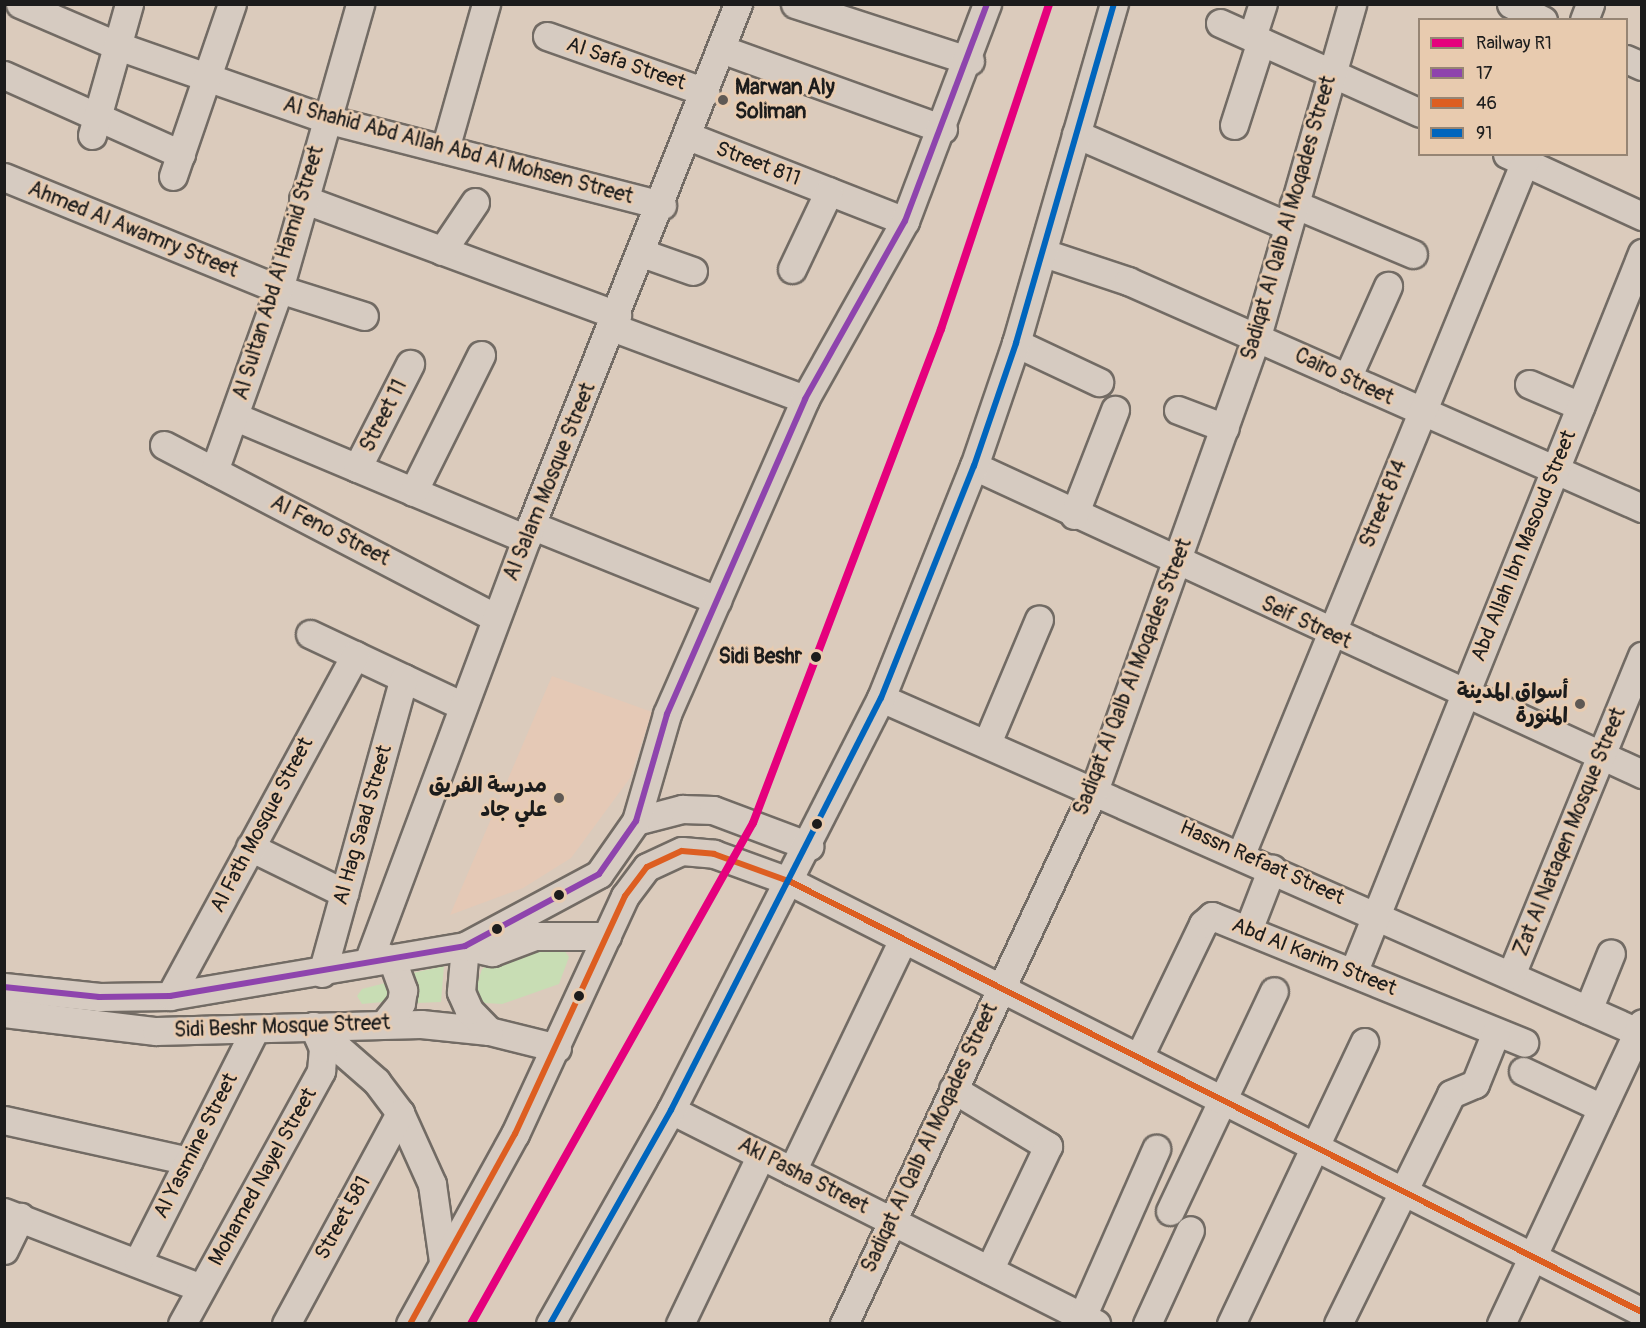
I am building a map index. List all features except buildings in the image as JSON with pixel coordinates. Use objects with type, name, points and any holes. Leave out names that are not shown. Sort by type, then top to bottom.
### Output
[{"type":"street","name":"Al Shahid Abd Allah Abd Al Mohsen Street","points":[[20,4],[118,46],[326,119],[662,205]]},
{"type":"street","points":[[95,125],[129,4]]},
{"type":"street","points":[[4,75],[95,125],[177,165],[210,78],[232,4]]},
{"type":"street","name":"Al Sultan Abd Al Hamid Street","points":[[214,471],[236,417],[279,289],[360,4]]},
{"type":"street","points":[[445,149],[486,4]]},
{"type":"street","name":"Al Salam Mosque Street","points":[[376,959],[463,706],[528,532],[662,205],[738,4]]},
{"type":"street","points":[[795,4],[970,61]]},
{"type":"street","name":"Sidi Beshr Mosque Street","points":[[4,987],[99,997],[170,996],[322,973],[376,959],[465,946],[582,887],[615,858],[636,821],[657,740],[805,399],[905,221],[970,61],[987,4]]},
{"type":"street","points":[[550,1323],[671,1110],[791,882],[881,698],[974,466],[1016,344],[1114,4]]},
{"type":"street","points":[[1234,125],[1263,4]]},
{"type":"street","name":"Sadiqat Al Qalb Al Moqades Street","points":[[844,1323],[1095,788],[1257,336],[1352,4]]},
{"type":"street","points":[[1511,4],[1540,18]]},
{"type":"street","points":[[1220,23],[1418,113]]},
{"type":"street","name":"Al Safa Street","points":[[547,36],[705,92]]},
{"type":"street","points":[[721,49],[943,129]]},
{"type":"street","points":[[1076,134],[1291,215],[1413,254]]},
{"type":"street","name":"Street 811","points":[[688,136],[905,221]]},
{"type":"street","points":[[1520,157],[1641,216]]},
{"type":"street","name":"Street 814","points":[[1241,854],[1422,412],[1520,157]]},
{"type":"street","name":"Ahmed Al Awamry Street","points":[[4,177],[279,289],[364,316]]},
{"type":"street","name":"Street 811","points":[[792,269],[829,191]]},
{"type":"street","points":[[303,199],[442,251],[805,399]]},
{"type":"street","points":[[442,251],[475,202]]},
{"type":"street","name":"Abd Allah Ibn Masoud Street","points":[[1353,973],[1641,252]]},
{"type":"street","points":[[642,253],[693,271]]},
{"type":"street","name":"Cairo Street","points":[[1044,253],[1128,281],[1257,336],[1554,472],[1639,500]]},
{"type":"street","points":[[1347,378],[1388,286]]},
{"type":"street","points":[[1016,344],[1099,382]]},
{"type":"street","points":[[413,492],[481,356]]},
{"type":"street","name":"Street 11","points":[[357,468],[410,364]]},
{"type":"street","points":[[1529,384],[1580,406]]},
{"type":"street","points":[[1074,515],[1115,410]]},
{"type":"street","points":[[1178,410],[1225,428]]},
{"type":"street","points":[[236,417],[413,492],[717,600]]},
{"type":"street","name":"Al Feno Street","points":[[164,446],[496,618]]},
{"type":"street","name":"Seif Street","points":[[974,466],[1330,635],[1641,774]]},
{"type":"street","points":[[987,743],[1039,619]]},
{"type":"street","points":[[310,634],[463,706]]},
{"type":"street","name":"Al Fath Mosque Street","points":[[170,996],[355,655]]},
{"type":"street","name":"Zat Al Nataqen Mosque Street","points":[[1511,975],[1641,656]]},
{"type":"street","name":"Al Hag Saad Street","points":[[322,973],[404,678]]},
{"type":"street","name":"Hassn Refaat Street","points":[[881,698],[1095,788],[1588,1010],[1640,1030]]},
{"type":"street","points":[[636,821],[682,809],[713,810],[809,846]]},
{"type":"street","points":[[250,847],[344,893]]},
{"type":"street","points":[[410,1323],[557,1048],[634,880],[648,867],[682,851],[714,854],[791,882],[1315,1145],[1641,1312]]},
{"type":"street","points":[[1248,930],[1272,867]]},
{"type":"street","name":"Abd Al Karim Street","points":[[1139,1057],[1208,918],[1218,917],[1524,1043]]},
{"type":"street","points":[[489,1031],[469,1010],[461,992],[465,946],[492,952],[535,936],[607,936]]},
{"type":"street","points":[[792,1171],[903,939]]},
{"type":"street","points":[[1588,1010],[1611,953]]},
{"type":"street","points":[[376,959],[394,965],[403,990],[395,1015],[385,1023]]},
{"type":"street","points":[[1170,1211],[1274,991]]},
{"type":"street","name":"Sidi Beshr Mosque Street","points":[[4,1013],[107,1028],[254,1031],[385,1023],[489,1031],[557,1048]]},
{"type":"street","points":[[314,1026],[347,1052],[400,1113],[432,1184],[443,1261]]},
{"type":"street","name":"Mohamed Nayel Street","points":[[182,1323],[321,1071],[323,1048],[314,1026]]},
{"type":"street","points":[[1502,1323],[1640,1030]]},
{"type":"street","name":"Al Yasmine Street","points":[[138,1261],[254,1031]]},
{"type":"street","points":[[1338,1323],[1451,1094],[1474,1084],[1496,1032]]},
{"type":"street","points":[[1231,1323],[1364,1042]]},
{"type":"street","points":[[1523,1071],[1602,1108]]},
{"type":"street","points":[[953,1089],[1047,1146],[989,1270]]},
{"type":"street","name":"Akl Pasha Street","points":[[671,1110],[1089,1320]]},
{"type":"street","name":"Street 581","points":[[286,1323],[400,1113]]},
{"type":"street","points":[[4,1120],[189,1161]]},
{"type":"street","points":[[1089,1320],[1156,1149]]},
{"type":"street","points":[[680,1323],[761,1155]]},
{"type":"street","points":[[4,1250],[12,1215],[138,1261],[201,1288]]},
{"type":"street","points":[[1148,1323],[1190,1230]]},
{"type":"shaded area","name":"مدرسة الفريق علي جاد","points":[[552,676],[652,712],[630,778],[571,858],[523,888],[450,915]]},
{"type":"green space","points":[[560,944],[569,957],[559,984],[502,1004],[484,1003],[474,995],[482,969],[519,946]]},
{"type":"green space","points":[[444,966],[441,1002],[417,1003],[413,973]]},
{"type":"green space","points":[[393,981],[393,1001],[362,1004],[357,996],[362,989]]},
{"type":"rail line","name":"R1","points":[[471,1324],[753,823],[941,329],[1049,4]]},
{"type":"transit line","name":"17","points":[[4,987],[99,997],[170,996],[465,946],[599,874],[636,821],[667,714],[805,399],[905,221],[987,4]]},
{"type":"transit line","name":"91","points":[[550,1324],[671,1110],[881,698],[974,466],[1016,343],[1114,4]]},
{"type":"transit line","name":"46","points":[[410,1324],[515,1134],[625,896],[647,867],[682,851],[714,854],[791,882],[1642,1312]]},
{"type":"place","name":"Marwan Aly Soliman","points":[[723,100]]},
{"type":"place","name":"Sidi Beshr","points":[[816,657]]},
{"type":"place","name":"أسواق المدينة المنورة","points":[[1580,704]]},
{"type":"place","name":"مدرسة الفريق علي جاد","points":[[559,798]]}]
